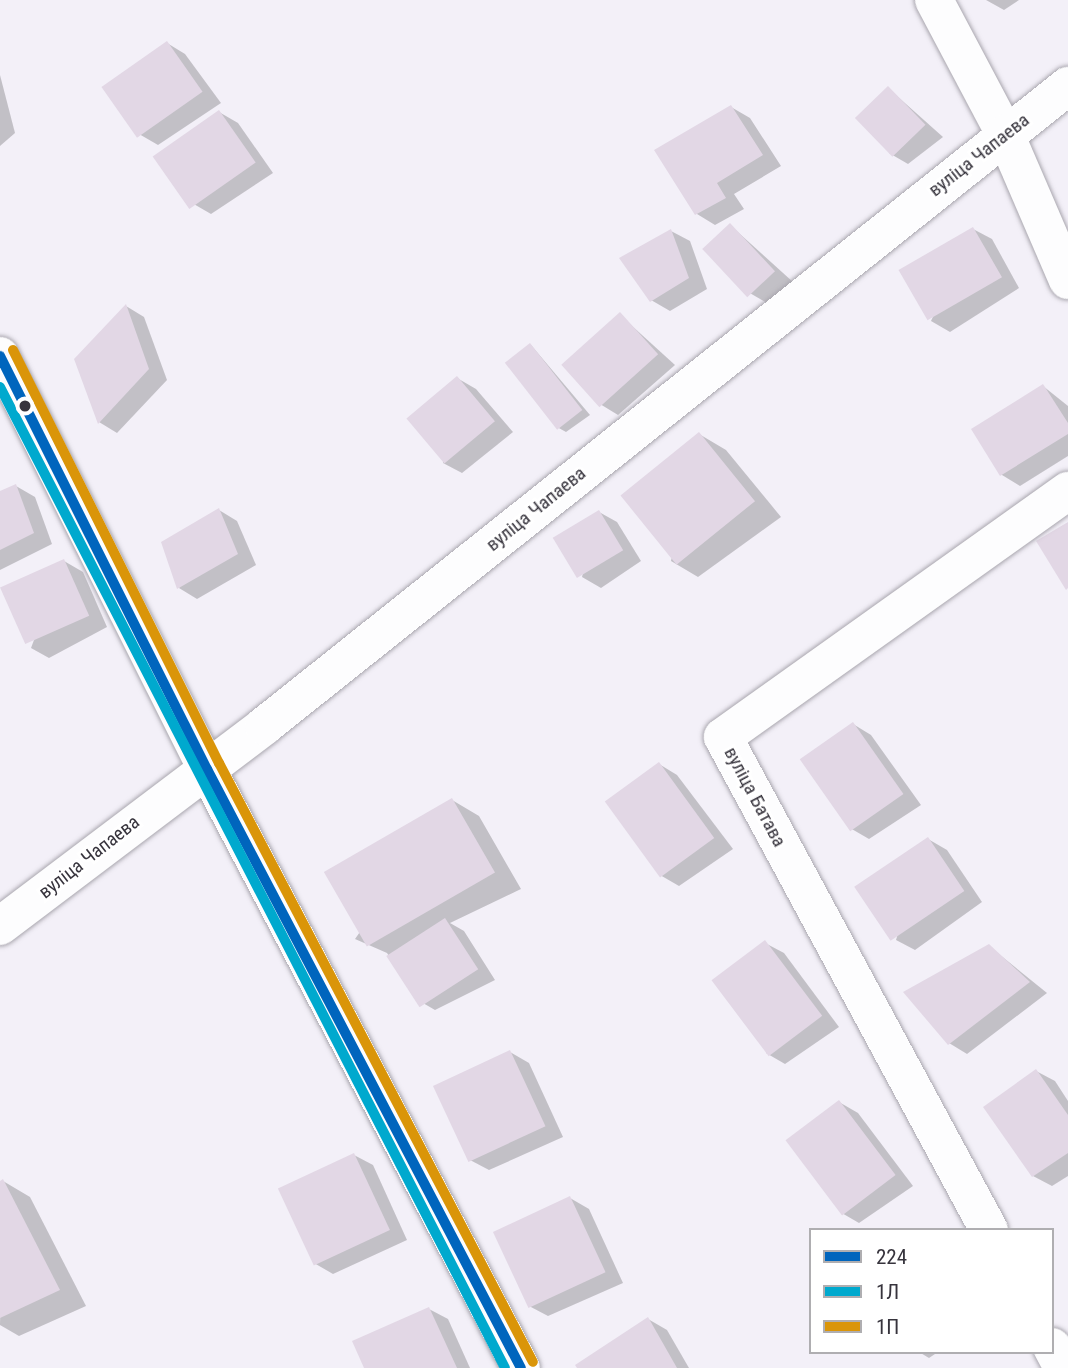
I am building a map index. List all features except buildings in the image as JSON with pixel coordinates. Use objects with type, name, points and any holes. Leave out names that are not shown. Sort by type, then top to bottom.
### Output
[{"type":"street","points":[[934,0],[1005,134],[1068,280]]},
{"type":"street","name":"вуліца Чапаева","points":[[0,926],[207,769],[1068,86]]},
{"type":"street","points":[[0,356],[207,769],[521,1368]]},
{"type":"street","name":"вуліца Батава","points":[[988,1228],[723,737],[1068,492]]},
{"type":"street","points":[[1054,1352],[1063,1368]]},
{"type":"transit line","name":"1П","points":[[13,350],[219,763],[533,1362]]},
{"type":"transit line","name":"224","points":[[0,356],[207,769],[521,1368]]},
{"type":"transit line","name":"1Л","points":[[0,387],[505,1368]]}]
